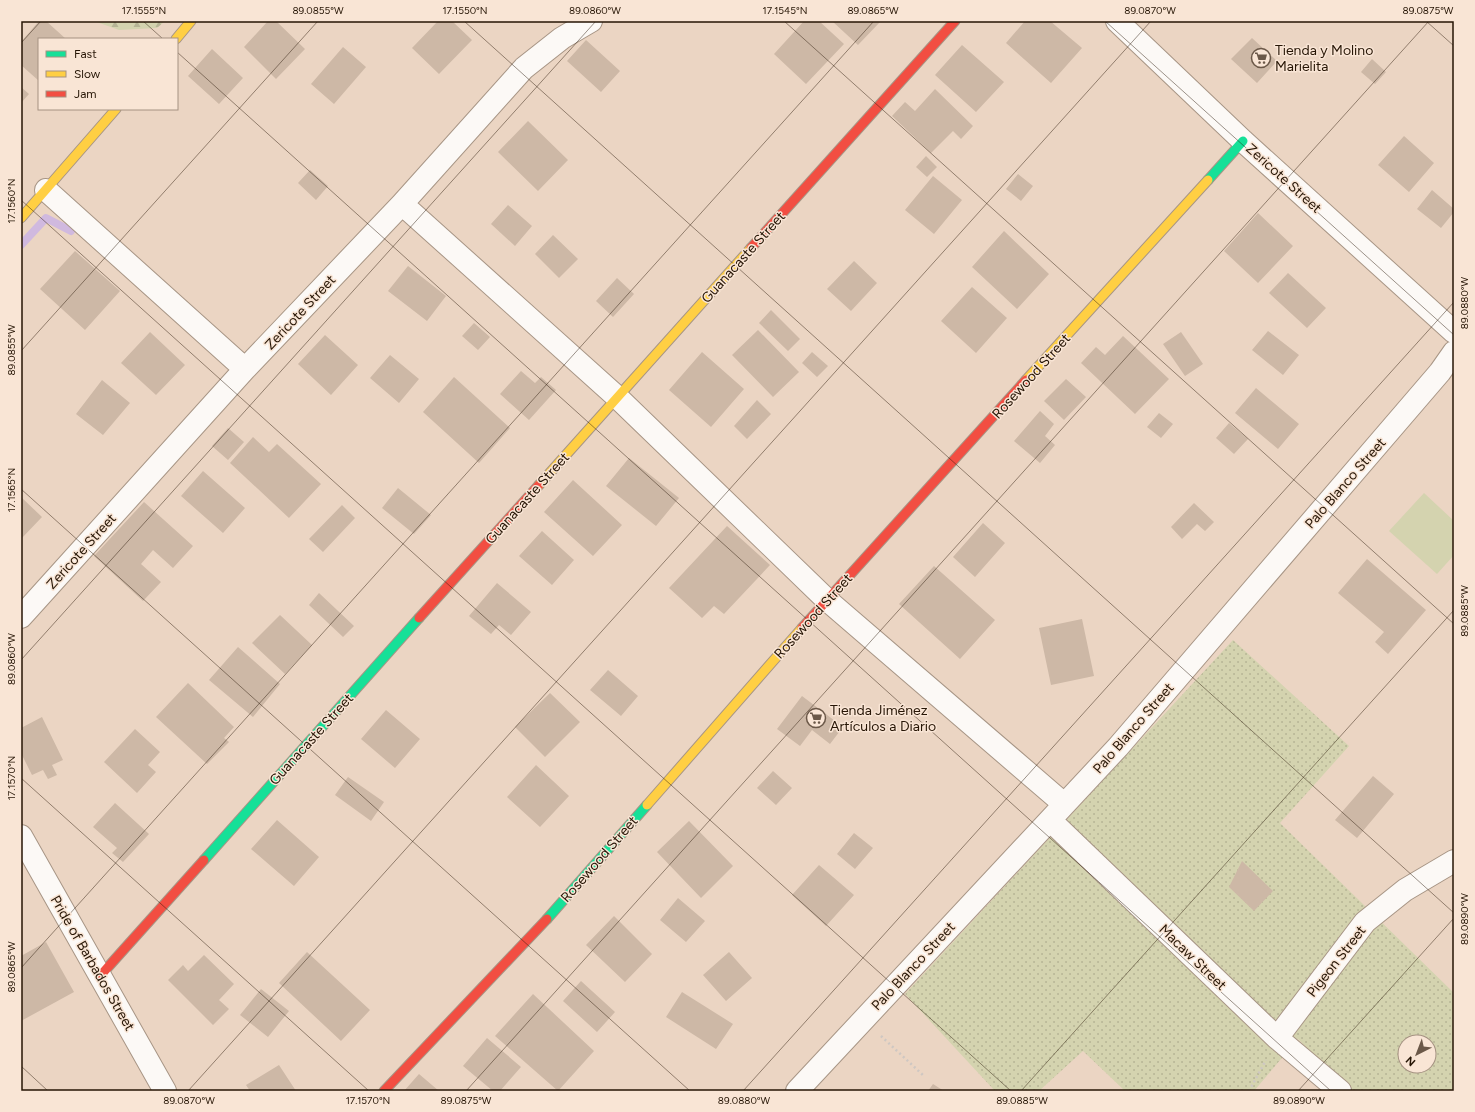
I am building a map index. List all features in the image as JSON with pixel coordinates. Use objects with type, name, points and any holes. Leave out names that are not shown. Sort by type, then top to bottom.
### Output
[{"type":"street","points":[[177,38],[191,21]]},
{"type":"street","name":"Zericote Street","points":[[21,617],[245,370],[402,204],[524,68],[562,38],[591,21]]},
{"type":"street","name":"Guanacaste Street","points":[[100,976],[955,21]]},
{"type":"street","name":"Zericote Street","points":[[1117,21],[1243,142],[1454,332]]},
{"type":"street","points":[[21,218],[115,110]]},
{"type":"street","name":"Rosewood Street","points":[[384,1091],[544,922],[827,600],[1243,142]]},
{"type":"street","points":[[46,190],[245,370]]},
{"type":"street","name":"Macaw Street","points":[[402,204],[617,397],[827,600],[1057,812],[1277,1038],[1340,1091]]},
{"type":"street","name":"Palo Blanco Street","points":[[798,1091],[1118,747],[1434,378],[1454,352]]},
{"type":"street","name":"Pride of Barbados Street","points":[[21,836],[166,1091]]},
{"type":"street","name":"Pigeon Street","points":[[1277,1038],[1365,922],[1405,890],[1454,861]]},
{"type":"path","points":[[863,1020],[924,1076]]},
{"type":"path","points":[[1249,1091],[1277,1038]]},
{"type":"green space","points":[[94,21],[165,21],[157,28],[119,30]]},
{"type":"green space","points":[[1424,493],[1454,521],[1454,555],[1437,574],[1389,531]]},
{"type":"green space","points":[[1233,640],[1349,746],[1280,823],[1454,993],[1454,1091],[1349,1091],[1298,1039],[1254,1091],[1125,1091],[1083,1051],[1039,1091],[995,1091],[905,994]]},
{"type":"building","points":[[39,21],[46,21],[65,38],[38,38],[38,80],[21,65],[21,42]]},
{"type":"building","points":[[268,21],[276,21],[305,49],[276,79],[244,47]]},
{"type":"building","points":[[438,21],[452,21],[472,40],[439,74],[412,48]]},
{"type":"building","points":[[804,21],[819,21],[844,44],[806,84],[774,54]]},
{"type":"building","points":[[832,21],[879,21],[880,22],[858,45]]},
{"type":"building","points":[[1025,21],[1050,21],[1082,48],[1051,83],[1006,43]]},
{"type":"building","points":[[1252,38],[1277,61],[1257,83],[1231,59]]},
{"type":"building","points":[[586,40],[620,71],[601,92],[567,61]]},
{"type":"building","points":[[962,45],[1004,82],[976,112],[935,75]]},
{"type":"building","points":[[343,47],[366,67],[334,104],[311,84]]},
{"type":"building","points":[[212,49],[243,78],[219,104],[188,76]]},
{"type":"building","points":[[1372,59],[1386,72],[1375,84],[1361,72]]},
{"type":"building","points":[[21,87],[29,94],[21,103]]},
{"type":"building","points":[[935,89],[973,126],[961,139],[953,131],[931,153],[892,116],[905,102],[915,111]]},
{"type":"building","points":[[528,121],[568,160],[538,191],[498,152]]},
{"type":"building","points":[[1404,136],[1434,163],[1409,192],[1378,165]]},
{"type":"building","points":[[926,156],[937,167],[927,177],[916,167]]},
{"type":"building","points":[[310,170],[328,186],[316,200],[298,183]]},
{"type":"building","points":[[1018,174],[1033,186],[1021,201],[1006,189]]},
{"type":"building","points":[[933,176],[962,200],[934,234],[905,210]]},
{"type":"building","points":[[1432,190],[1454,209],[1454,212],[1441,228],[1417,209]]},
{"type":"building","points":[[508,205],[532,226],[515,246],[491,224]]},
{"type":"building","points":[[1258,213],[1293,246],[1258,283],[1224,251]]},
{"type":"building","points":[[1004,231],[1049,274],[1017,309],[972,267]]},
{"type":"building","points":[[553,235],[578,259],[559,278],[535,254]]},
{"type":"building","points":[[75,251],[120,291],[85,330],[40,289]]},
{"type":"building","points":[[854,261],[877,283],[851,311],[827,289]]},
{"type":"building","points":[[408,266],[446,296],[427,321],[388,291]]},
{"type":"building","points":[[1288,273],[1326,308],[1307,328],[1269,293]]},
{"type":"building","points":[[617,278],[634,294],[613,317],[596,301]]},
{"type":"building","points":[[972,287],[1007,318],[976,353],[941,321]]},
{"type":"building","points":[[771,310],[800,339],[788,351],[759,323]]},
{"type":"building","points":[[474,323],[490,337],[478,350],[462,336]]},
{"type":"building","points":[[758,330],[799,372],[773,397],[732,355]]},
{"type":"building","points":[[1268,331],[1299,355],[1283,375],[1252,350]]},
{"type":"building","points":[[150,332],[185,365],[156,395],[121,363]]},
{"type":"building","points":[[1181,332],[1203,364],[1185,376],[1163,344]]},
{"type":"building","points":[[325,335],[358,365],[331,395],[298,364]]},
{"type":"building","points":[[1123,336],[1169,379],[1135,414],[1081,363],[1096,347],[1105,355]]},
{"type":"building","points":[[702,352],[744,389],[711,427],[669,390]]},
{"type":"building","points":[[812,352],[828,366],[817,377],[802,363]]},
{"type":"building","points":[[390,355],[419,379],[399,403],[370,378]]},
{"type":"building","points":[[521,371],[535,383],[541,377],[556,390],[529,420],[500,394]]},
{"type":"building","points":[[454,377],[510,428],[479,463],[423,412]]},
{"type":"building","points":[[1066,379],[1086,397],[1064,420],[1044,401]]},
{"type":"building","points":[[102,380],[130,403],[103,435],[76,414]]},
{"type":"building","points":[[1256,388],[1299,424],[1278,449],[1235,413]]},
{"type":"building","points":[[757,400],[771,414],[747,439],[734,426]]},
{"type":"building","points":[[1040,411],[1054,424],[1045,436],[1055,445],[1040,463],[1014,441]]},
{"type":"building","points":[[1159,413],[1173,424],[1161,438],[1147,427]]},
{"type":"building","points":[[1229,423],[1248,439],[1234,454],[1216,438]]},
{"type":"building","points":[[228,428],[244,442],[228,460],[212,446]]},
{"type":"building","points":[[253,437],[269,452],[277,444],[321,484],[289,518],[230,463]]},
{"type":"building","points":[[629,458],[679,498],[656,526],[606,486]]},
{"type":"building","points":[[203,471],[245,508],[223,533],[181,496]]},
{"type":"building","points":[[573,480],[622,525],[593,556],[544,512]]},
{"type":"building","points":[[398,488],[431,515],[414,534],[382,508]]},
{"type":"building","points":[[21,497],[42,517],[21,539]]},
{"type":"building","points":[[144,502],[193,546],[173,568],[153,550],[141,564],[161,582],[143,601],[94,556]]},
{"type":"building","points":[[1194,503],[1214,522],[1205,531],[1197,524],[1182,539],[1171,527]]},
{"type":"building","points":[[342,505],[355,518],[323,552],[309,539]]},
{"type":"building","points":[[983,523],[1005,543],[975,577],[953,557]]},
{"type":"building","points":[[727,526],[770,565],[724,614],[714,606],[702,618],[669,588]]},
{"type":"building","points":[[542,531],[574,560],[552,585],[519,556]]},
{"type":"building","points":[[1367,559],[1426,610],[1388,654],[1375,642],[1384,632],[1338,593]]},
{"type":"building","points":[[934,566],[995,620],[960,659],[899,604]]},
{"type":"building","points":[[497,583],[531,612],[511,635],[499,625],[491,634],[469,616]]},
{"type":"building","points":[[319,593],[354,626],[343,637],[309,605]]},
{"type":"building","points":[[280,615],[312,645],[285,674],[252,643]]},
{"type":"building","points":[[1082,619],[1094,676],[1051,685],[1039,628]]},
{"type":"building","points":[[238,647],[280,684],[253,717],[209,680]]},
{"type":"building","points":[[608,670],[638,696],[621,716],[590,690]]},
{"type":"building","points":[[188,683],[234,727],[224,738],[229,742],[207,764],[156,717]]},
{"type":"building","points":[[550,693],[580,722],[545,757],[515,727]]},
{"type":"building","points":[[802,696],[843,727],[830,744],[812,730],[800,746],[777,729]]},
{"type":"building","points":[[386,710],[420,739],[395,768],[361,739]]},
{"type":"building","points":[[42,717],[63,760],[52,765],[57,775],[48,779],[43,770],[32,775],[21,753],[21,728]]},
{"type":"building","points":[[135,729],[160,752],[148,765],[156,772],[137,793],[104,762]]},
{"type":"building","points":[[536,765],[569,796],[540,827],[507,797]]},
{"type":"building","points":[[773,771],[792,788],[776,805],[757,788]]},
{"type":"building","points":[[1373,776],[1394,794],[1357,838],[1335,820]]},
{"type":"building","points":[[348,777],[384,802],[371,821],[335,795]]},
{"type":"building","points":[[115,803],[149,834],[123,862],[112,853],[117,848],[93,827]]},
{"type":"building","points":[[277,820],[319,857],[294,886],[251,849]]},
{"type":"building","points":[[689,821],[733,866],[701,898],[657,852]]},
{"type":"building","points":[[854,833],[873,848],[855,869],[837,854]]},
{"type":"building","points":[[1242,861],[1273,891],[1254,911],[1229,887]]},
{"type":"building","points":[[819,865],[854,895],[826,926],[792,895]]},
{"type":"building","points":[[678,898],[705,921],[686,942],[660,920]]},
{"type":"building","points":[[614,916],[652,954],[625,982],[586,945]]},
{"type":"building","points":[[46,942],[74,992],[21,1021],[21,956]]},
{"type":"building","points":[[307,952],[370,1010],[341,1041],[279,983]]},
{"type":"building","points":[[729,952],[752,978],[726,1001],[703,975]]},
{"type":"building","points":[[204,955],[234,984],[219,1000],[229,1009],[213,1025],[168,980],[183,965],[188,971]]},
{"type":"building","points":[[581,981],[615,1012],[597,1032],[563,1001]]},
{"type":"building","points":[[261,989],[289,1011],[268,1037],[240,1015]]},
{"type":"building","points":[[682,992],[733,1024],[716,1049],[666,1017]]},
{"type":"building","points":[[533,994],[594,1051],[558,1091],[495,1036]]},
{"type":"building","points":[[487,1038],[521,1067],[500,1091],[493,1091],[463,1066]]},
{"type":"building","points":[[279,1065],[296,1091],[250,1091],[246,1085]]},
{"type":"building","points":[[419,1074],[439,1091],[404,1091]]},
{"type":"building","points":[[933,1084],[944,1091],[928,1091]]},
{"type":"waterway","points":[[21,245],[46,218],[71,231]]},
{"type":"traffic: fast","points":[[1208,180],[1243,141]]},
{"type":"traffic: fast","points":[[204,860],[419,618]]},
{"type":"traffic: fast","points":[[547,919],[647,805]]},
{"type":"traffic: slow","points":[[177,38],[191,21]]},
{"type":"traffic: slow","points":[[21,218],[115,110]]},
{"type":"traffic: slow","points":[[1026,380],[1208,180]]},
{"type":"traffic: slow","points":[[539,485],[751,248]]},
{"type":"traffic: slow","points":[[647,805],[802,628]]},
{"type":"traffic: jam","points":[[751,248],[955,21]]},
{"type":"traffic: jam","points":[[802,628],[1026,380]]},
{"type":"traffic: jam","points":[[419,618],[539,485]]},
{"type":"traffic: jam","points":[[100,976],[204,860]]},
{"type":"traffic: jam","points":[[384,1091],[547,919]]},
{"type":"place","name":"Tienda y Molino Marielita","points":[[1261,58]]},
{"type":"place","name":"Tienda Jiménez Artículos a Diario","points":[[816,718]]}]
